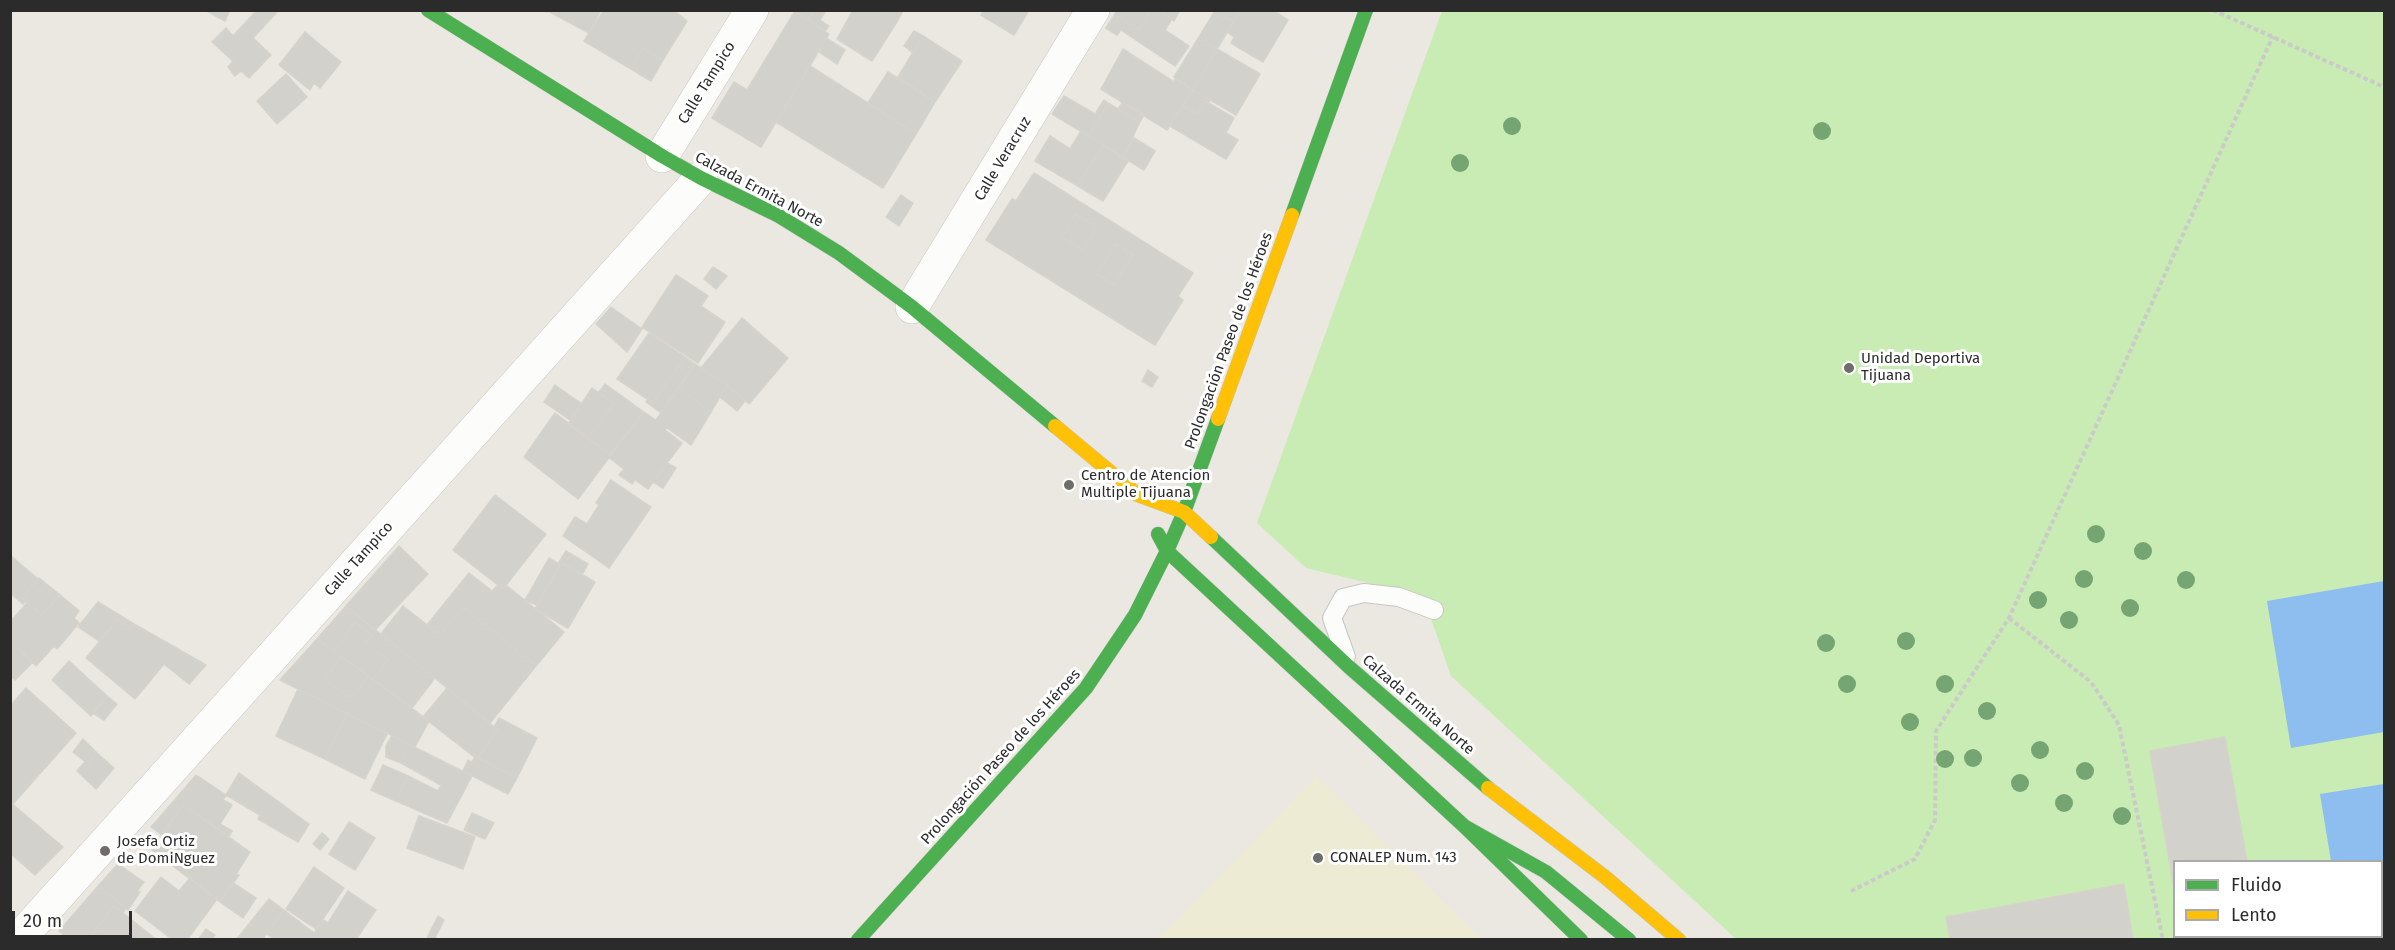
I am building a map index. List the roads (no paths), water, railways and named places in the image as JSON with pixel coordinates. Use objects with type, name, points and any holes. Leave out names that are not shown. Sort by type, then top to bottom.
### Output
[{"type":"main road","name":"Calzada Ermita Norte","points":[[428,10],[662,156],[789,222],[839,253],[912,307],[1138,495],[1184,512],[1349,667],[1496,795],[1605,877],[1679,939]]},
{"type":"main road","name":"Prolongación Paseo de los Héroes","points":[[858,939],[1086,688],[1135,615],[1184,512],[1365,10]]},
{"type":"main road","name":"Calzada Ermita Norte","points":[[1138,495],[1167,551],[1464,826],[1581,939]]},
{"type":"main road","points":[[1464,826],[1546,872],[1629,939]]},
{"type":"street","name":"Calle Tampico","points":[[662,156],[752,10]]},
{"type":"street","name":"Calle Veracruz","points":[[912,307],[1093,10]]},
{"type":"street","name":"Calle Tampico","points":[[18,939],[701,178]]},
{"type":"lane","points":[[1349,667],[1332,618],[1343,598],[1364,593],[1398,597],[1434,610]]},
{"type":"water","points":[[2384,581],[2384,732],[2291,748],[2267,601]]},
{"type":"water","points":[[2384,784],[2384,920],[2383,860],[2331,860],[2320,794]]},
{"type":"place","name":"Unidad Deportiva Tijuana","points":[[1849,368]]},
{"type":"place","name":"Centro de Atencion Multiple Tijuana","points":[[1069,485]]},
{"type":"place","name":"Josefa Ortiz de DomiNguez","points":[[105,851]]},
{"type":"place","name":"CONALEP Num. 143","points":[[1318,858]]}]
